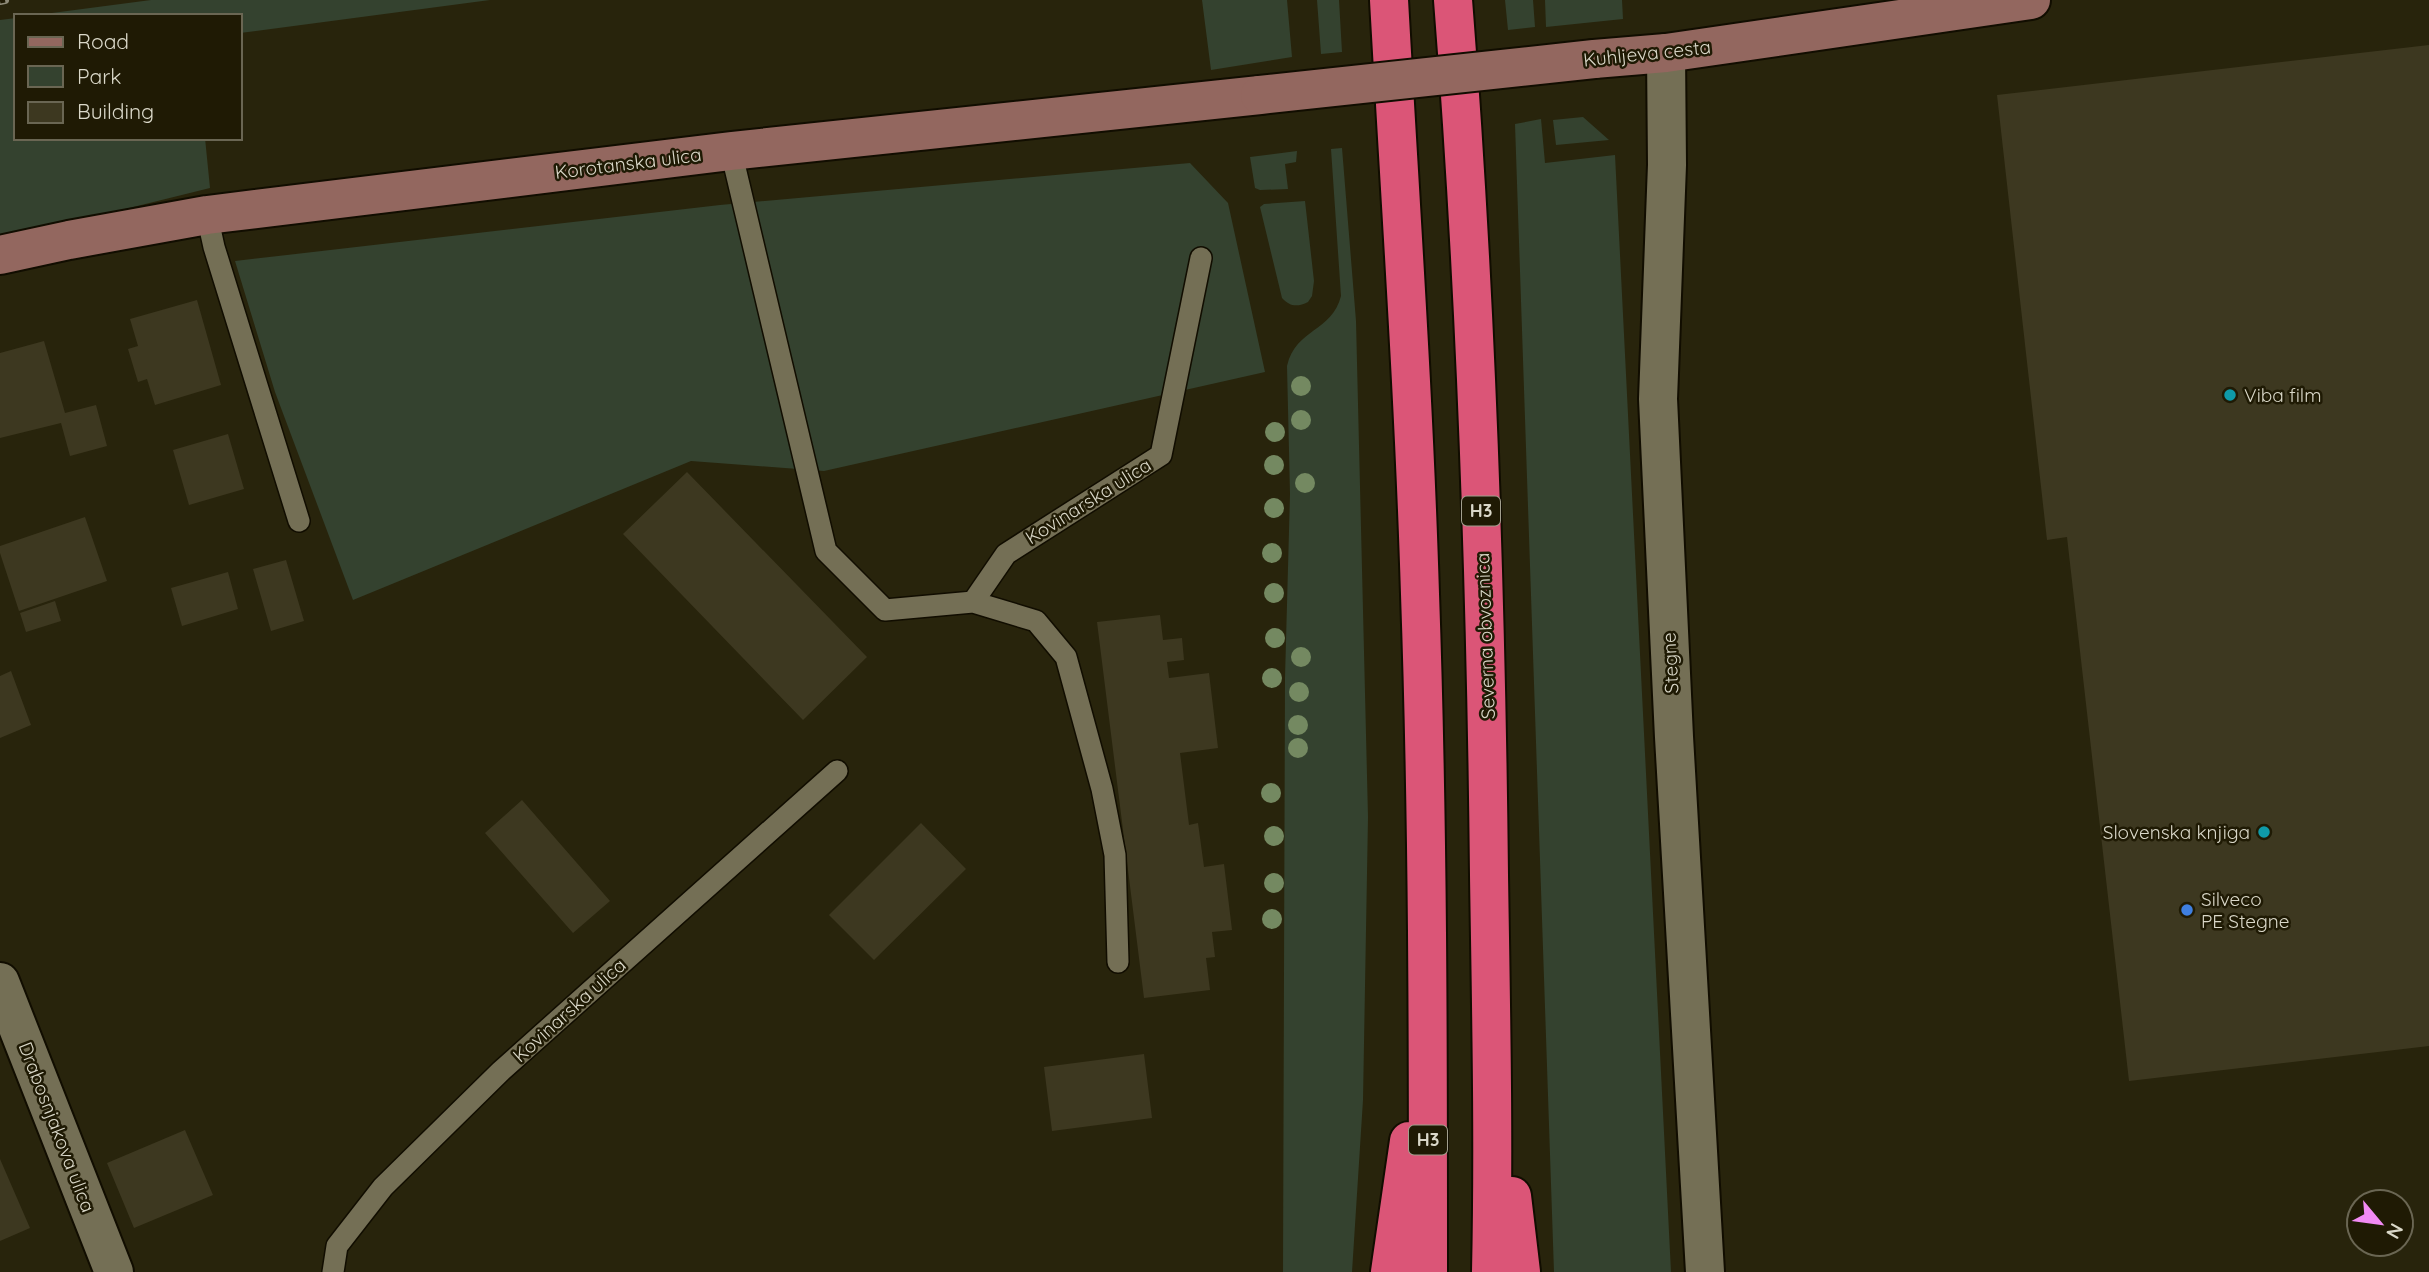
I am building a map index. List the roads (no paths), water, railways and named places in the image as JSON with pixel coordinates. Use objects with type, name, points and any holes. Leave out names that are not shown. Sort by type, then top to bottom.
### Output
[{"type":"highway","name":"H3","points":[[1390,0],[1419,568],[1428,1008],[1428,1272]]},
{"type":"highway","name":"Severna obvoznica","points":[[1453,0],[1466,163],[1486,649],[1491,1272]]},
{"type":"highway","points":[[1390,1272],[1428,1008]]},
{"type":"highway","points":[[1491,1024],[1521,1272]]},
{"type":"street","name":"Kuhljeva cesta","points":[[1260,95],[1666,53],[2031,0]]},
{"type":"street","name":"Stegne","points":[[1666,53],[1667,165],[1658,399],[1705,1272]]},
{"type":"street","name":"Korotanska ulica","points":[[0,255],[118,230],[207,215],[731,151],[1260,95]]},
{"type":"street","name":"Drabosnjakova ulica","points":[[0,982],[114,1272]]},
{"type":"lane","points":[[731,151],[826,551],[885,610],[973,602],[1036,621],[1066,657],[1102,789],[1115,855],[1118,962]]},
{"type":"lane","points":[[207,215],[214,247],[299,521]]},
{"type":"lane","name":"Kovinarska ulica","points":[[973,602],[1006,554],[1161,455],[1200,258]]},
{"type":"lane","name":"Kovinarska ulica","points":[[333,1272],[337,1246],[393,1178],[500,1071],[836,771]]},
{"type":"railway","points":[[0,1],[5,0]]},
{"type":"place","name":"Viba film","points":[[2230,395]]},
{"type":"place","name":"Slovenska knjiga","points":[[2264,832]]},
{"type":"place","name":"Silveco PE Stegne","points":[[2187,910]]}]
